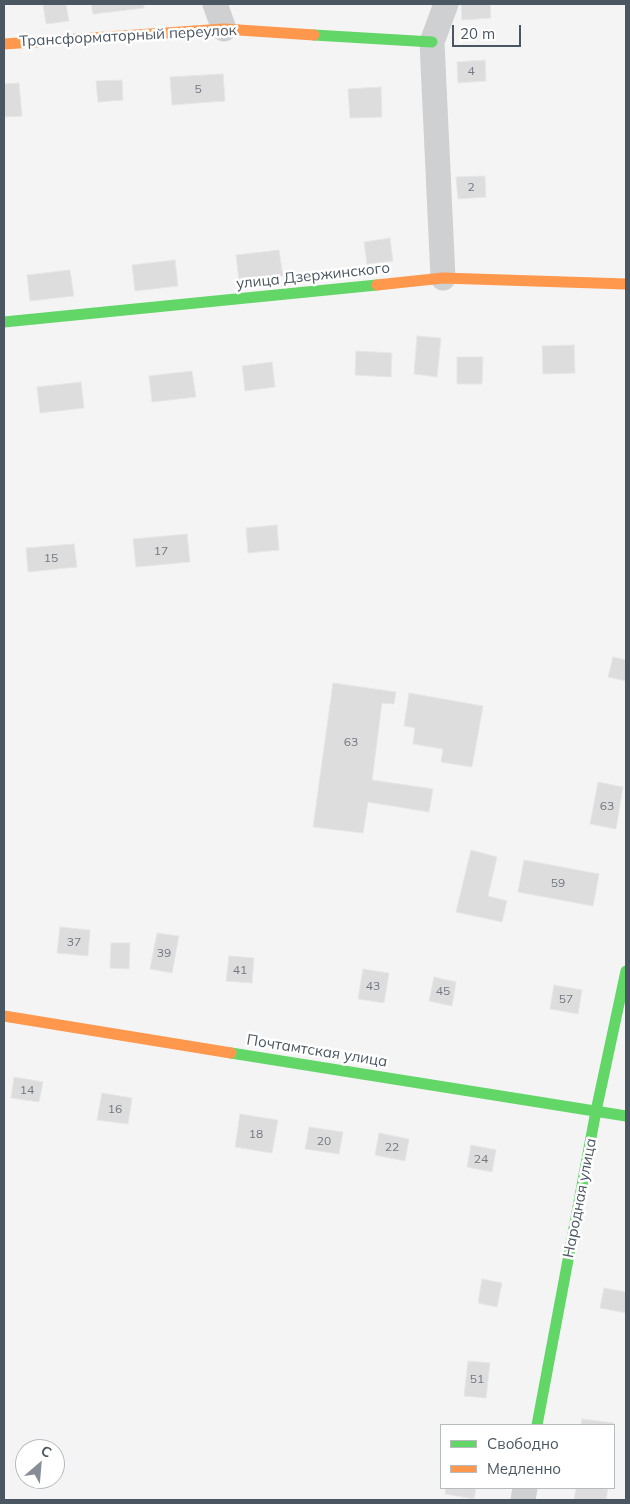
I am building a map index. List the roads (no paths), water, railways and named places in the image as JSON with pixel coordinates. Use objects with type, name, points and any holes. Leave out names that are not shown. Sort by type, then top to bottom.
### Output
[{"type":"street","points":[[215,4],[224,29]]},
{"type":"street","points":[[443,278],[432,42],[446,4]]},
{"type":"street","name":"Трансформаторный переулок","points":[[4,44],[224,29],[432,42]]},
{"type":"street","name":"улица Дзержинского","points":[[4,322],[443,278],[626,284]]},
{"type":"street","name":"Народная улица","points":[[537,1424],[596,1111],[626,971]]},
{"type":"street","name":"Почтамтская улица","points":[[4,1016],[626,1116]]}]
